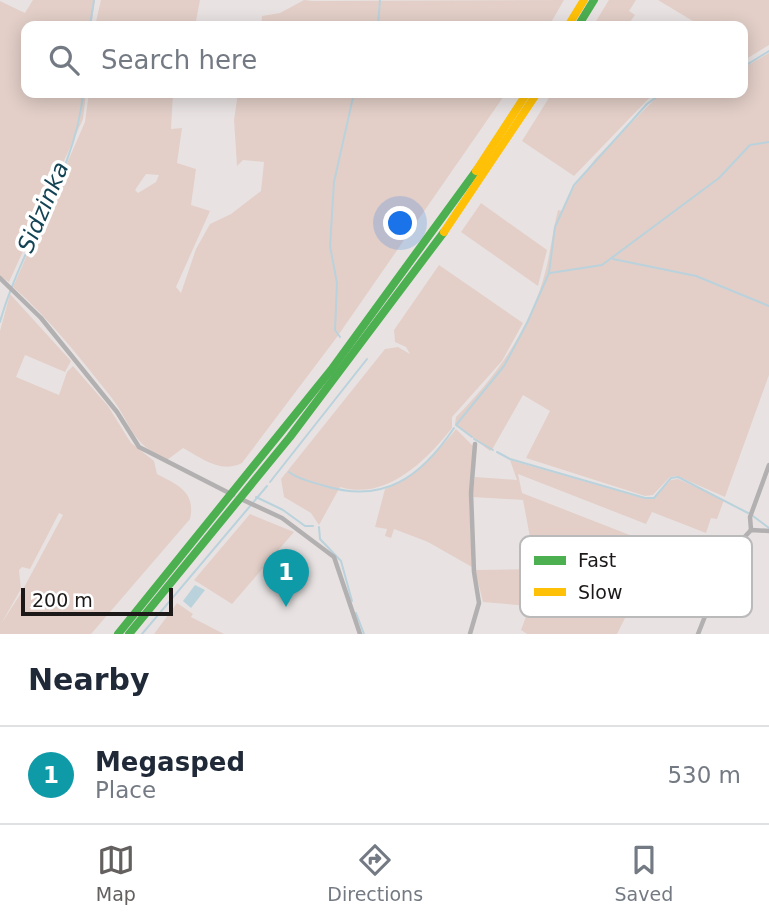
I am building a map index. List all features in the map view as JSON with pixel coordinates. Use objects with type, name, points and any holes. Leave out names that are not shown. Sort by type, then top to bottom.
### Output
[{"type":"highway","points":[[571,21],[583,0]]},
{"type":"highway","points":[[581,21],[594,0]]},
{"type":"highway","points":[[117,634],[256,468],[341,360],[436,230],[524,98]]},
{"type":"highway","points":[[129,634],[256,482],[363,345],[443,235],[534,98]]},
{"type":"street","points":[[0,278],[41,318],[108,400],[139,447],[310,536],[334,557],[360,634]]},
{"type":"street","points":[[470,634],[479,603],[474,572],[471,494],[475,444]]},
{"type":"street","points":[[746,536],[751,530],[750,517],[769,465]]},
{"type":"street","points":[[751,530],[769,531]]},
{"type":"street","points":[[698,634],[705,617]]},
{"type":"shaded area","points":[[33,0],[95,0],[92,21],[21,21],[21,98],[85,98],[83,119],[9,282],[0,276],[0,1],[25,13]]},
{"type":"shaded area","points":[[101,0],[200,0],[196,21],[96,21]]},
{"type":"shaded area","points":[[304,0],[564,0],[552,21],[262,21],[262,16],[280,13]]},
{"type":"shaded area","points":[[609,0],[636,0],[629,11],[635,15],[631,21],[596,21]]},
{"type":"shaded area","points":[[658,0],[769,0],[769,45],[748,58],[748,21],[693,21]]},
{"type":"shaded area","points":[[769,53],[769,375],[725,497],[677,476],[670,477],[653,495],[645,496],[526,458],[550,411],[523,395],[490,451],[455,424],[456,417],[499,367],[532,310],[548,262],[558,210],[562,211],[574,187],[596,158],[656,98],[748,98],[748,65]]},
{"type":"shaded area","points":[[88,98],[173,98],[171,129],[182,128],[177,163],[196,169],[191,205],[210,211],[176,287],[181,293],[196,249],[210,224],[231,214],[261,191],[264,162],[243,160],[237,166],[234,120],[237,98],[503,98],[337,337],[242,463],[219,466],[183,448],[167,460],[145,447],[111,397],[76,354],[13,287],[85,122]],"holes":[[[146,174],[159,175],[156,182],[138,193],[135,190]]]},
{"type":"shaded area","points":[[549,98],[649,98],[574,176],[522,141]]},
{"type":"shaded area","points":[[481,203],[547,250],[538,286],[461,232]]},
{"type":"shaded area","points":[[439,265],[523,323],[502,361],[452,417],[452,428],[430,453],[404,475],[389,483],[357,490],[340,487],[319,525],[311,513],[284,497],[281,479],[385,349],[398,347],[410,354],[406,347],[395,342],[394,330]]},
{"type":"shaded area","points":[[10,294],[71,361],[65,372],[25,355],[16,377],[59,395],[67,372],[73,366],[108,406],[131,443],[154,461],[157,474],[184,491],[190,502],[190,519],[91,634],[0,634],[0,331]],"holes":[[[59,513],[63,515],[21,593],[1,624],[21,589],[19,570],[22,567],[30,569]]]},
{"type":"shaded area","points":[[456,429],[474,447],[469,495],[472,567],[428,542],[394,529],[391,538],[385,536],[387,529],[375,527],[385,489],[424,464]]},
{"type":"shaded area","points":[[510,460],[646,499],[653,499],[671,480],[678,479],[724,500],[717,519],[711,518],[706,533],[652,512],[646,524],[518,474],[522,493],[632,536],[530,536],[523,500],[472,497],[475,477],[517,480]]},
{"type":"shaded area","points":[[250,514],[294,532],[232,604],[194,580]]},
{"type":"shaded area","points":[[520,569],[520,605],[483,602],[475,570]]},
{"type":"shaded area","points":[[177,603],[193,614],[191,617],[224,634],[154,634]]},
{"type":"shaded area","points":[[526,617],[626,617],[617,634],[527,634],[521,630]]},
{"type":"water","points":[[195,585],[205,590],[191,608],[183,601]]},
{"type":"waterway","name":"Sidzinka","points":[[91,21],[94,0]]},
{"type":"waterway","points":[[378,21],[380,0]]},
{"type":"waterway","points":[[748,64],[769,51]]},
{"type":"waterway","points":[[0,322],[9,293],[60,179],[79,122],[82,98]]},
{"type":"waterway","points":[[340,337],[335,330],[337,283],[330,246],[334,182],[353,98]]},
{"type":"waterway","points":[[472,437],[456,425],[504,366],[527,323],[549,273],[555,227],[574,185],[655,98]]},
{"type":"waterway","points":[[550,273],[602,265],[719,178],[750,145],[769,142]]},
{"type":"waterway","points":[[613,259],[696,276],[769,306]]},
{"type":"waterway","points":[[270,482],[367,359]]},
{"type":"waterway","points":[[289,472],[306,481],[346,491],[383,488],[414,473],[454,428]]},
{"type":"waterway","points":[[474,439],[493,450]]},
{"type":"waterway","points":[[497,452],[510,459],[645,498],[654,498],[671,478],[678,477],[748,513]]},
{"type":"waterway","points":[[142,634],[267,486]]},
{"type":"waterway","points":[[256,497],[283,510],[305,526],[313,526]]},
{"type":"waterway","points":[[753,516],[769,528]]},
{"type":"waterway","points":[[319,527],[320,539],[341,561],[352,601]]},
{"type":"waterway","points":[[356,613],[364,634]]},
{"type":"traffic: fast","points":[[581,21],[594,0]]},
{"type":"traffic: fast","points":[[118,634],[331,370],[476,171]]},
{"type":"traffic: fast","points":[[129,634],[290,437],[444,232]]},
{"type":"traffic: slow","points":[[571,21],[584,0]]},
{"type":"traffic: slow","points":[[476,171],[524,98]]},
{"type":"traffic: slow","points":[[444,232],[534,98]]},
{"type":"place","name":"Megasped","points":[[286,607]]}]
